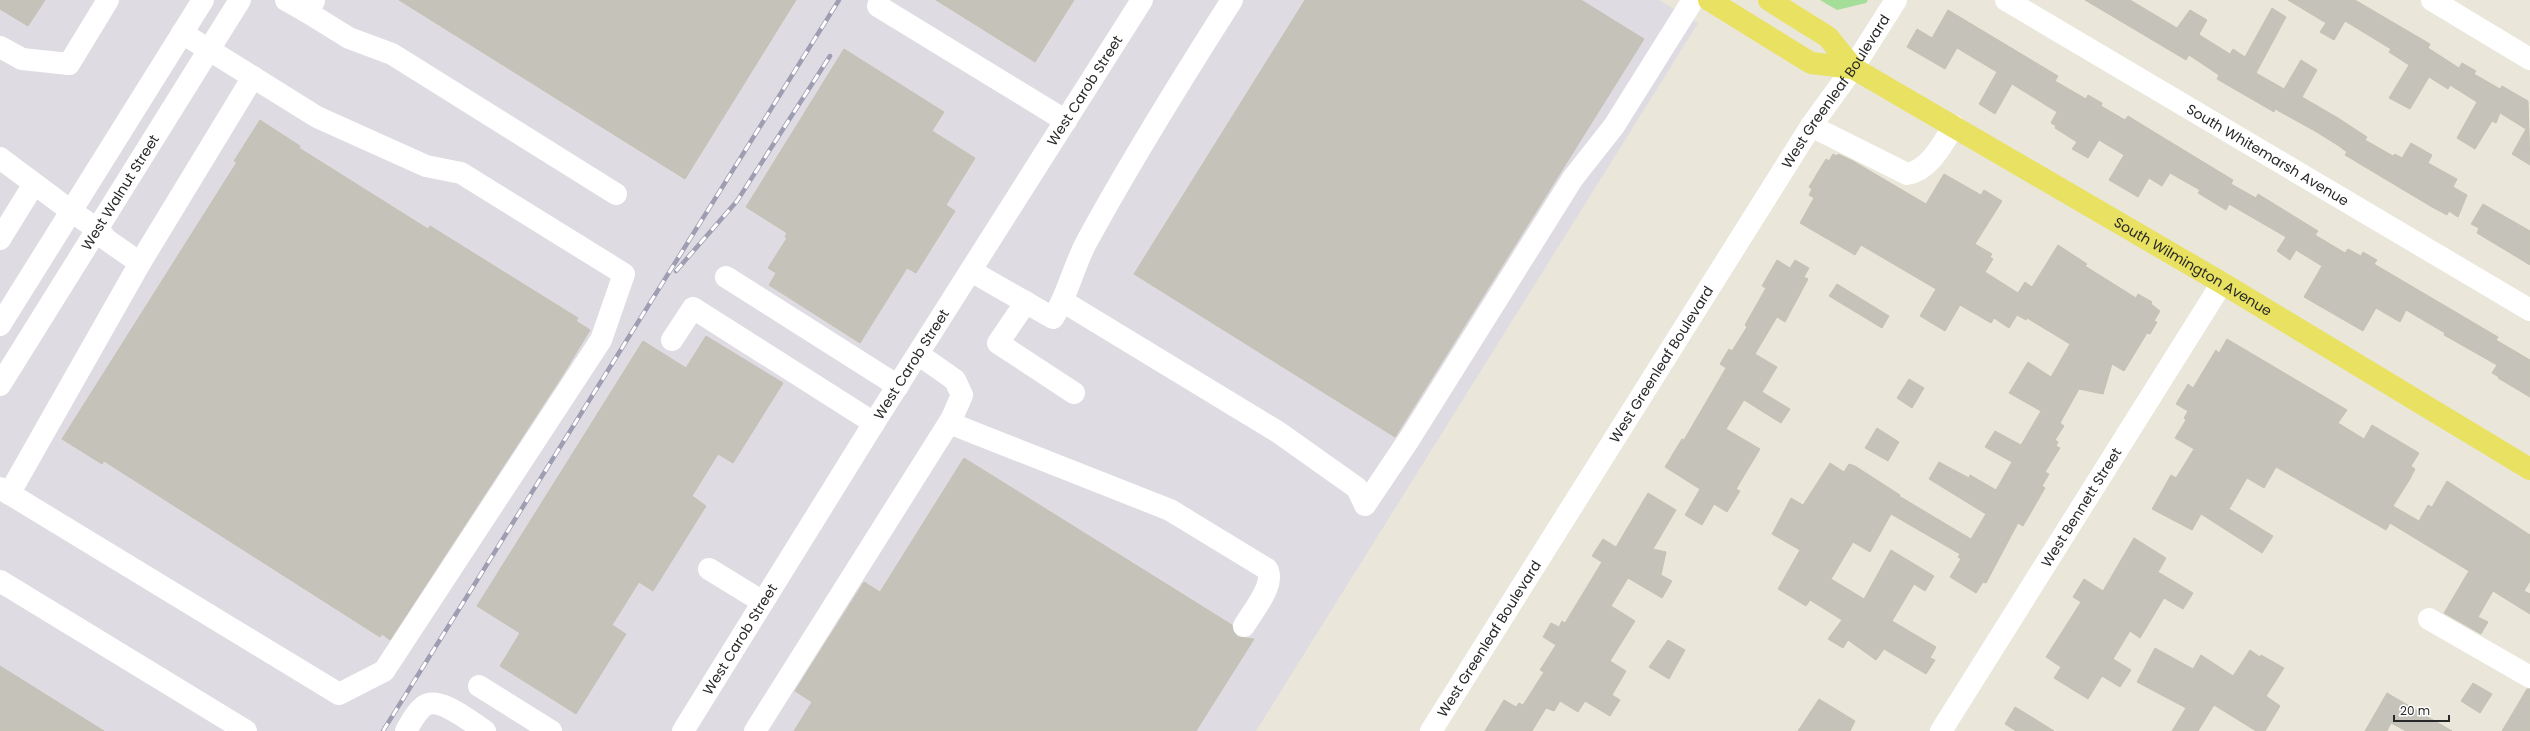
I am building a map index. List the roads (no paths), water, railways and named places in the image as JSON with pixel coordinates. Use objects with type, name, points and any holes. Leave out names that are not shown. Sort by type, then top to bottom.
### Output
[{"type":"main road","name":"South Wilmington Avenue","points":[[1709,0],[1811,62],[1853,68]]},
{"type":"main road","name":"South Wilmington Avenue","points":[[1769,0],[1828,37],[1853,68],[2222,283],[2530,469]]},
{"type":"street","points":[[0,47],[22,59],[70,64],[108,0]]},
{"type":"street","points":[[0,325],[203,0]]},
{"type":"street","name":"West Walnut Street","points":[[0,385],[240,0]]},
{"type":"street","points":[[286,0],[311,6],[349,38],[392,54],[616,194]]},
{"type":"street","name":"West Carob Street","points":[[683,731],[874,423],[1142,0]]},
{"type":"street","points":[[971,271],[1053,318],[1064,302],[1074,266],[1086,243],[1155,122],[1232,0]]},
{"type":"street","points":[[1064,302],[1278,432],[1356,488],[1365,505],[1410,438],[1573,178],[1614,126],[1694,0]]},
{"type":"street","name":"West Greenleaf Boulevard","points":[[1431,731],[1811,126],[1853,68],[1896,0]]},
{"type":"street","name":"South Whitemarsh Avenue","points":[[2006,0],[2530,310]]},
{"type":"street","points":[[2432,0],[2530,59]]},
{"type":"street","points":[[878,6],[1066,121]]},
{"type":"street","points":[[182,34],[332,123],[426,166],[461,173],[624,274],[602,340],[384,671],[339,694],[4,491],[253,77]]},
{"type":"street","points":[[1811,126],[1907,174],[1918,172],[1931,160],[1954,126]]},
{"type":"street","points":[[0,158],[71,211],[98,229],[107,240],[140,263]]},
{"type":"street","points":[[0,239],[34,184]]},
{"type":"street","points":[[726,277],[898,386]]},
{"type":"street","name":"West Bennett Street","points":[[1941,731],[2222,283]]},
{"type":"street","points":[[1026,302],[998,343],[1074,392]]},
{"type":"street","points":[[672,340],[693,308],[874,423]]},
{"type":"street","points":[[755,731],[952,418],[962,395],[954,380],[918,354]]},
{"type":"street","points":[[952,418],[957,426],[1170,510],[1267,569],[1270,575],[1269,584],[1244,626]]},
{"type":"street","points":[[709,569],[763,602]]},
{"type":"street","points":[[0,581],[246,731]]},
{"type":"street","points":[[2429,619],[2530,677]]},
{"type":"street","points":[[479,686],[551,731]]},
{"type":"street","points":[[406,731],[416,714],[425,705],[433,703],[446,706],[485,731]]},
{"type":"railway","points":[[383,731],[839,0]]},
{"type":"railway","points":[[676,271],[737,201],[830,56]]}]
